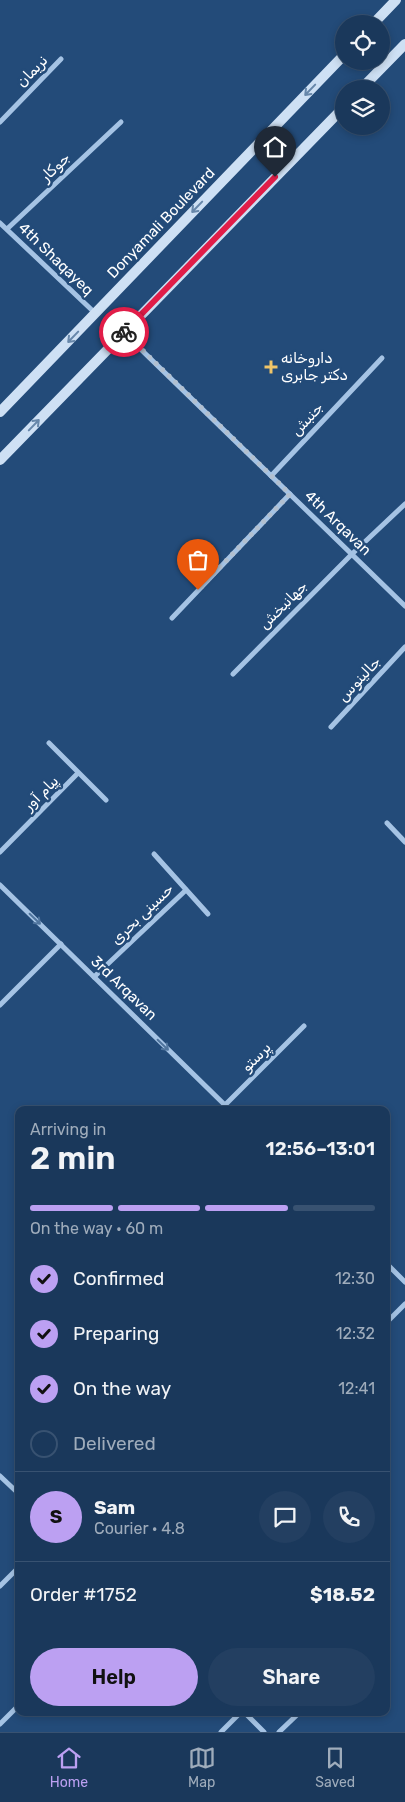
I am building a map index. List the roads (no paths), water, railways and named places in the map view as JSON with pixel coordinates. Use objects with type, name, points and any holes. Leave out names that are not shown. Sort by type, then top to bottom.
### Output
[{"type":"main road","points":[[382,15],[396,0]]},
{"type":"main road","points":[[370,80],[405,44]]},
{"type":"main road","name":"Donyamali Boulevard","points":[[0,412],[335,64]]},
{"type":"main road","points":[[0,460],[335,116]]},
{"type":"street","name":"نریمان","points":[[0,122],[61,59]]},
{"type":"street","name":"جوکار","points":[[7,229],[121,122]]},
{"type":"street","name":"4th Shaqayeq","points":[[0,222],[95,314]]},
{"type":"street","name":"4th Arqavan","points":[[124,332],[405,606]]},
{"type":"street","name":"جنبش","points":[[271,476],[382,358]]},
{"type":"street","points":[[172,618],[290,494]]},
{"type":"street","name":"جهانبخش","points":[[233,674],[352,554],[405,504]]},
{"type":"street","name":"جالینوس","points":[[331,727],[405,647]]},
{"type":"street","points":[[49,743],[106,800]]},
{"type":"street","name":"پیام آور","points":[[0,852],[78,773]]},
{"type":"street","points":[[386,823],[405,842]]},
{"type":"street","name":"حسینی بحری","points":[[154,854],[208,914]]},
{"type":"street","name":"3rd Arqavan","points":[[0,885],[225,1105]]},
{"type":"street","name":"حسینی بحری","points":[[94,977],[186,890]]},
{"type":"street","points":[[0,1005],[60,944]]},
{"type":"street","name":"پرستو","points":[[225,1105],[304,1026]]},
{"type":"street","points":[[390,1267],[405,1282]]},
{"type":"street","points":[[390,1319],[405,1304]]},
{"type":"street","points":[[0,1476],[15,1490]]},
{"type":"street","points":[[0,1586],[15,1571]]},
{"type":"street","points":[[0,1724],[15,1709]]},
{"type":"street","points":[[221,1732],[238,1716]]},
{"type":"street","points":[[246,1716],[264,1732]]},
{"type":"street","points":[[279,1732],[296,1716]]},
{"type":"place","name":"داروخانه دکتر جابری","points":[[271,367]]}]
